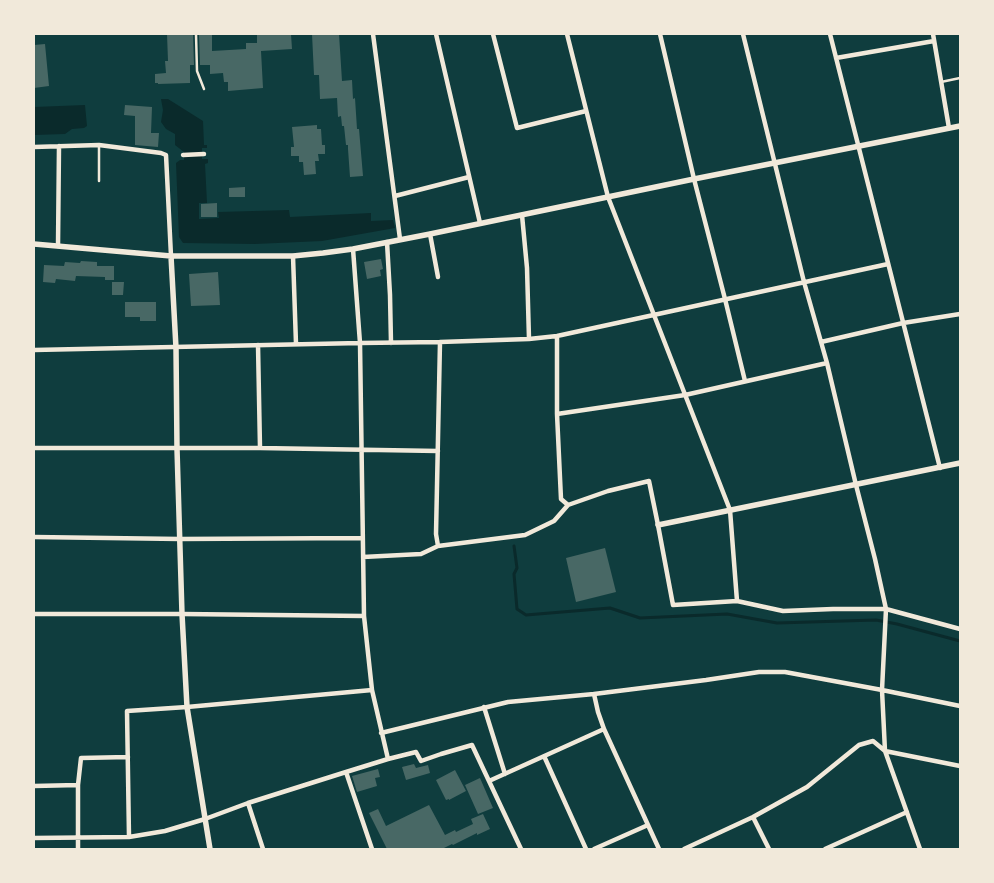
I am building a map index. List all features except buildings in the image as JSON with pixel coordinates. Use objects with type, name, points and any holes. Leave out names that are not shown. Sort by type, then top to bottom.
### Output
[{"type":"street","points":[[373,34],[400,239]]},
{"type":"street","points":[[436,34],[480,223]]},
{"type":"street","points":[[493,34],[518,128],[586,111]]},
{"type":"street","points":[[567,34],[608,197],[730,510],[737,601]]},
{"type":"street","points":[[660,34],[745,381]]},
{"type":"street","points":[[743,34],[875,558],[886,609],[882,690],[885,751],[920,849]]},
{"type":"street","points":[[830,34],[940,468]]},
{"type":"street","points":[[933,34],[949,128]]},
{"type":"street","points":[[836,58],[934,41]]},
{"type":"street","points":[[34,244],[171,256],[293,256],[353,249],[960,126]]},
{"type":"street","points":[[34,147],[99,145],[166,155],[176,348],[182,614],[187,707],[210,849]]},
{"type":"street","points":[[58,246],[59,146]]},
{"type":"street","points":[[183,155],[204,154]]},
{"type":"street","points":[[395,196],[469,177]]},
{"type":"street","points":[[522,215],[527,268],[529,339]]},
{"type":"street","points":[[430,234],[438,277]]},
{"type":"street","points":[[387,242],[391,343]]},
{"type":"street","points":[[353,249],[360,343],[360,450],[364,616],[372,690],[388,759]]},
{"type":"street","points":[[293,256],[296,344]]},
{"type":"street","points":[[34,350],[529,339],[557,336],[888,264]]},
{"type":"street","points":[[821,342],[903,323],[960,314]]},
{"type":"street","points":[[557,336],[557,414],[561,500],[568,505]]},
{"type":"street","points":[[438,546],[436,534],[440,342]]},
{"type":"street","points":[[258,345],[260,448]]},
{"type":"street","points":[[557,414],[685,394],[827,363]]},
{"type":"street","points":[[34,448],[260,448],[438,451]]},
{"type":"street","points":[[658,525],[960,464]]},
{"type":"street","points":[[363,557],[421,554],[438,546],[525,535],[554,521],[568,505],[608,491],[649,481],[673,605],[737,601],[783,611],[886,609],[960,629]]},
{"type":"street","points":[[34,537],[180,539],[362,538]]},
{"type":"street","points":[[34,614],[364,616]]},
{"type":"street","points":[[381,733],[508,702],[594,694],[759,672],[785,672],[960,706]]},
{"type":"street","points":[[129,837],[127,710],[187,707],[372,690]]},
{"type":"street","points":[[594,694],[604,729],[659,849]]},
{"type":"street","points":[[484,707],[506,774]]},
{"type":"street","points":[[489,781],[604,729]]},
{"type":"street","points":[[684,849],[753,817],[807,787],[859,745],[873,741],[885,751],[960,766]]},
{"type":"street","points":[[34,838],[129,837],[165,831],[388,759],[416,752],[421,761],[472,745],[521,849]]},
{"type":"street","points":[[544,756],[586,849]]},
{"type":"street","points":[[78,849],[78,786],[81,758],[128,757]]},
{"type":"street","points":[[346,772],[372,849]]},
{"type":"street","points":[[34,786],[78,786]]},
{"type":"street","points":[[248,803],[263,849]]},
{"type":"street","points":[[825,849],[907,812]]},
{"type":"street","points":[[753,817],[769,849]]},
{"type":"street","points":[[594,849],[648,825]]},
{"type":"lane","points":[[196,34],[198,71],[204,90]]},
{"type":"lane","points":[[941,82],[960,78]]},
{"type":"lane","points":[[99,145],[99,181]]},
{"type":"water","points":[[161,99],[168,99],[203,121],[204,145],[207,145],[207,148],[202,148],[202,159],[208,159],[208,163],[205,164],[207,203],[199,203],[199,219],[219,218],[218,212],[289,210],[290,217],[371,213],[371,221],[393,220],[395,228],[322,241],[255,244],[183,243],[179,237],[176,163],[184,160],[184,152],[175,145],[175,134],[166,129],[161,122],[163,110]]},
{"type":"water","points":[[85,105],[87,126],[84,128],[72,129],[65,134],[34,135],[34,107]]},
{"type":"waterway","points":[[514,546],[517,568],[514,574],[517,609],[526,615],[610,608],[640,618],[727,614],[777,623],[876,620],[960,641]]}]
